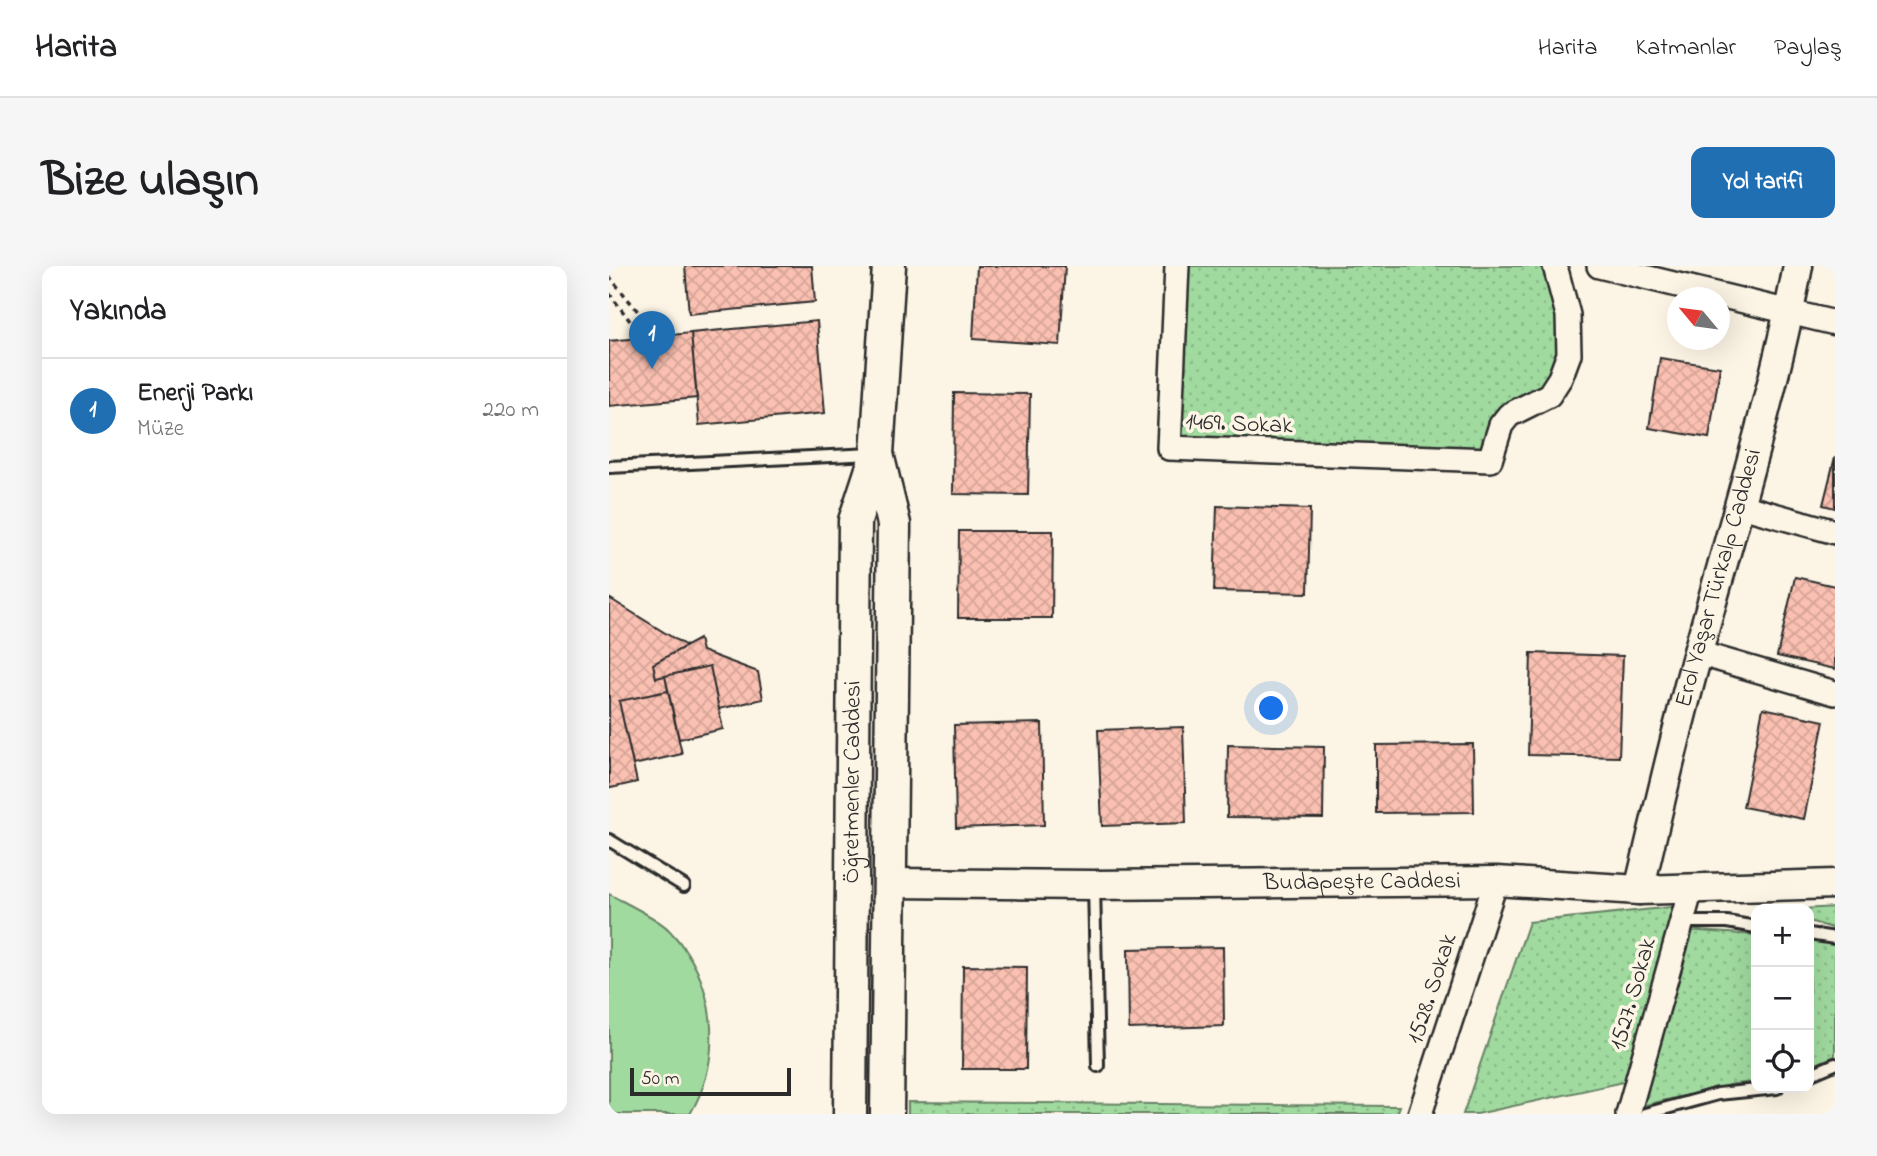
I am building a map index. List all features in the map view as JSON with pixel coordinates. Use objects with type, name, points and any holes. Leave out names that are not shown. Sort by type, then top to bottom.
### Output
[{"type":"main road","name":"Öğretmenler Caddesi","points":[[850,1114],[855,522],[877,454],[889,266]]},
{"type":"main road","name":"Öğretmenler Caddesi","points":[[877,454],[894,524],[887,1114]]},
{"type":"main road","points":[[852,882],[890,883]]},
{"type":"street","name":"1469. Sokak","points":[[1177,266],[1169,448],[1490,460],[1501,425],[1509,415],[1549,395],[1569,354],[1568,315],[1555,266]]},
{"type":"street","points":[[1599,266],[1835,323]]},
{"type":"street","name":"Erol Yaşar Türkalp Caddesi","points":[[1639,890],[1698,653],[1741,506],[1790,310],[1798,266]]},
{"type":"street","points":[[1741,506],[1835,532]]},
{"type":"street","points":[[1698,653],[1835,694]]},
{"type":"street","name":"Budapeşte Caddesi","points":[[890,883],[1094,885],[1496,881],[1639,890],[1835,884]]},
{"type":"street","name":"1528. Sokak","points":[[1420,1114],[1496,881]]},
{"type":"street","name":"1527. Sokak","points":[[1628,1114],[1691,889]]},
{"type":"lane","points":[[609,467],[877,454]]},
{"type":"lane","points":[[609,841],[684,886]]},
{"type":"lane","points":[[1094,885],[1098,1066]]},
{"type":"lane","points":[[1682,922],[1727,922],[1751,926]]},
{"type":"lane","points":[[1814,935],[1835,937]]},
{"type":"lane","points":[[1814,1073],[1835,1064]]},
{"type":"lane","points":[[1645,1114],[1718,1094],[1751,1091]]},
{"type":"path","points":[[609,276],[649,325]]},
{"type":"path","points":[[609,293],[633,325]]},
{"type":"green space","points":[[1186,266],[1547,266],[1558,318],[1561,353],[1542,389],[1498,409],[1483,452],[1178,442]]},
{"type":"green space","points":[[609,894],[669,930],[685,950],[706,994],[711,1043],[708,1068],[690,1114],[609,1114]]},
{"type":"green space","points":[[1673,907],[1628,1081],[1477,1114],[1463,1114],[1529,922]]},
{"type":"green space","points":[[1835,907],[1835,929],[1814,923],[1814,908]]},
{"type":"green space","points":[[1685,930],[1751,935],[1751,1082],[1637,1107]]},
{"type":"green space","points":[[1814,941],[1835,944],[1835,1056],[1814,1065]]},
{"type":"green space","points":[[908,1102],[1400,1106],[1397,1114],[908,1114]]},
{"type":"building","points":[[685,266],[812,266],[815,302],[689,314]]},
{"type":"building","points":[[977,266],[1065,266],[1060,345],[973,339]]},
{"type":"building","points":[[817,321],[825,413],[699,425],[691,333]]},
{"type":"building","points":[[691,333],[697,398],[609,406],[609,341]]},
{"type":"building","points":[[1660,358],[1720,367],[1709,438],[1649,428]]},
{"type":"building","points":[[954,393],[1030,394],[1028,495],[953,494]]},
{"type":"building","points":[[1835,457],[1835,508],[1823,505]]},
{"type":"building","points":[[1217,506],[1310,509],[1308,593],[1214,591]]},
{"type":"building","points":[[959,531],[1053,531],[1052,618],[958,618]]},
{"type":"building","points":[[1795,577],[1835,586],[1835,669],[1777,656]]},
{"type":"building","points":[[609,598],[686,646],[653,664],[656,678],[665,676],[668,691],[619,701],[637,782],[611,788],[609,788]]},
{"type":"building","points":[[699,639],[702,651],[758,672],[763,699],[719,709],[710,666],[656,678],[653,664]]},
{"type":"building","points":[[1531,653],[1623,656],[1619,757],[1528,755]]},
{"type":"building","points":[[710,666],[723,729],[679,739],[665,676]]},
{"type":"building","points":[[668,691],[682,754],[633,765],[619,701]]},
{"type":"building","points":[[1763,708],[1824,721],[1804,819],[1743,807]]},
{"type":"building","points":[[1042,723],[1044,825],[956,828],[954,725]]},
{"type":"building","points":[[1183,727],[1186,823],[1102,826],[1098,730]]},
{"type":"building","points":[[1473,744],[1474,812],[1376,813],[1376,745]]},
{"type":"building","points":[[1228,745],[1324,747],[1323,818],[1227,817]]},
{"type":"building","points":[[1223,947],[1224,1026],[1129,1029],[1128,949]]},
{"type":"building","points":[[963,966],[1027,967],[1026,1069],[962,1069]]},
{"type":"place","name":"Enerji Parkı","points":[[652,369]]}]
